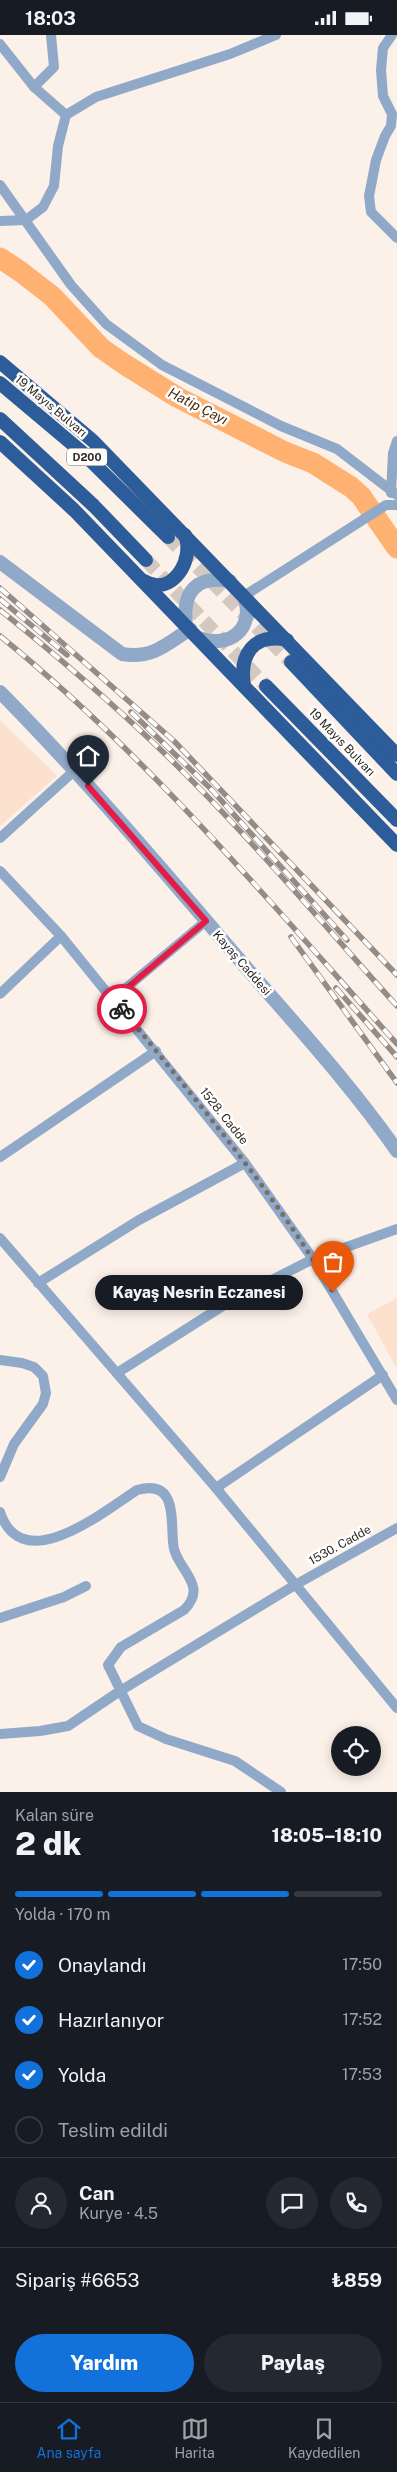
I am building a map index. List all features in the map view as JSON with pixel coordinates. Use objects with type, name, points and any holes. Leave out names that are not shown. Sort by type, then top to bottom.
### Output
[{"type":"highway","points":[[0,361],[94,441],[397,755]]},
{"type":"highway","name":"19 Mayıs Bulvarı","points":[[0,383],[83,453],[168,537]]},
{"type":"highway","name":"D200","points":[[0,419],[94,506],[146,560]]},
{"type":"highway","points":[[0,442],[74,510],[397,845]]},
{"type":"highway","points":[[141,579],[149,584],[160,585],[178,575],[189,553],[189,544],[185,534]]},
{"type":"highway","points":[[244,685],[242,671],[244,660],[256,643],[275,637],[287,640]]},
{"type":"highway","name":"19 Mayıs Bulvarı","points":[[290,662],[397,774]]},
{"type":"highway","name":"19 Mayıs Bulvarı","points":[[266,685],[397,820]]},
{"type":"street","points":[[34,87],[54,67],[51,35]]},
{"type":"street","points":[[0,221],[26,220],[43,207],[54,186],[58,146],[66,115],[96,97],[230,54],[276,35]]},
{"type":"street","points":[[392,35],[383,48],[381,70],[383,95],[392,114],[392,125],[385,136],[376,160],[369,196],[372,212],[397,238]]},
{"type":"street","points":[[0,44],[34,87],[66,115]]},
{"type":"street","points":[[0,185],[71,285],[106,324],[162,365],[281,426],[337,449],[395,492]]},
{"type":"street","points":[[230,581],[208,580],[191,591],[184,610],[192,631],[218,642],[228,640],[237,635],[247,617],[247,606],[244,596],[386,505],[395,492],[393,453],[397,441]]},
{"type":"street","points":[[386,505],[397,505]]},
{"type":"street","points":[[0,562],[122,654],[146,655],[157,651],[192,631]]},
{"type":"street","name":"Kayaş Caddesi","points":[[0,692],[74,771],[206,921],[370,1113],[397,1151]]},
{"type":"street","points":[[0,838],[74,771]]},
{"type":"street","name":"1528. Cadde","points":[[0,871],[61,936],[114,999],[245,1163],[313,1259],[397,1400]]},
{"type":"street","points":[[114,999],[206,921]]},
{"type":"street","points":[[0,994],[61,936]]},
{"type":"street","points":[[0,1157],[156,1051]]},
{"type":"street","points":[[38,1283],[139,1220],[245,1163]]},
{"type":"street","points":[[117,1373],[229,1302],[313,1259],[397,1229]]},
{"type":"street","points":[[0,1238],[216,1488],[397,1708]]},
{"type":"street","points":[[0,1360],[34,1367],[42,1376],[46,1393],[43,1404],[14,1444],[0,1477]]},
{"type":"street","points":[[216,1488],[383,1375]]},
{"type":"street","points":[[0,1512],[10,1532],[19,1539],[29,1541],[57,1538],[137,1490],[157,1491],[169,1501],[173,1516],[172,1535],[175,1554],[192,1581],[193,1596],[184,1610],[116,1651],[108,1665],[138,1726],[166,1739],[235,1761],[281,1792]]},
{"type":"street","name":"1530. Cadde","points":[[0,1734],[40,1731],[68,1725],[120,1691],[295,1585],[397,1528]]},
{"type":"street","points":[[0,1618],[64,1597],[86,1585]]},
{"type":"shaded area","points":[[0,720],[57,776],[0,826]]},
{"type":"shaded area","points":[[397,1298],[397,1369],[367,1314]]},
{"type":"waterway","name":"Hatip Çayı","points":[[0,258],[52,296],[101,348],[124,364],[177,397],[285,452],[313,463],[351,487],[361,496],[397,548]]},
{"type":"tunnel","points":[[168,537],[291,662]]},
{"type":"tunnel","points":[[146,560],[266,686]]},
{"type":"railway","points":[[0,588],[174,741],[397,975]]},
{"type":"railway","points":[[0,599],[67,655]]},
{"type":"railway","points":[[0,610],[103,697],[194,782],[397,1006]]},
{"type":"railway","points":[[0,636],[107,730],[157,780],[255,884],[397,1044]]},
{"type":"railway","points":[[131,712],[210,788],[347,940]]},
{"type":"railway","points":[[291,937],[397,1083]]},
{"type":"railway","points":[[336,988],[397,1057]]},
{"type":"way so far","points":[[122,1009],[245,1163],[313,1259],[333,1292]]},
{"type":"place","name":"Kayaş Nesrin Eczanesi","points":[[333,1292]]},
{"type":"route","points":[[88,786],[206,921],[114,999],[122,1009]]}]
